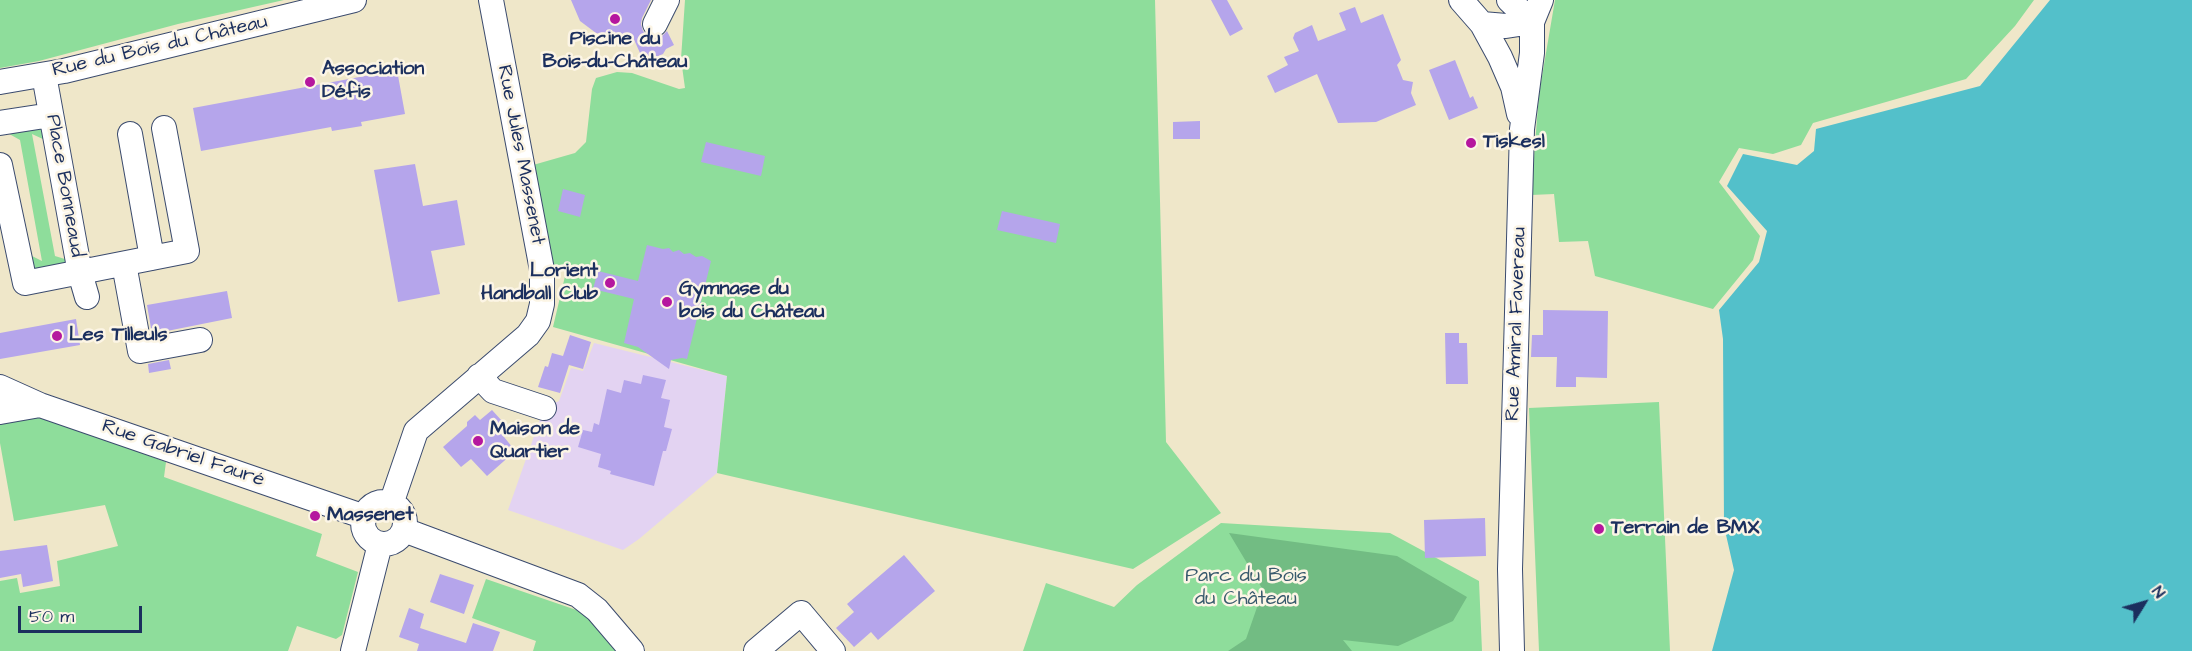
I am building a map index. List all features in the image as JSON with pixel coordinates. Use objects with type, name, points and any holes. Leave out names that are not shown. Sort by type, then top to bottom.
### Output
[{"type":"street","name":"Rue du Bois du Château","points":[[0,82],[44,75],[354,0]]},
{"type":"street","name":"Rue Jules Massenet","points":[[391,504],[416,431],[528,335],[538,321],[543,295],[542,270],[491,0]]},
{"type":"street","points":[[655,24],[667,0]]},
{"type":"street","points":[[1461,0],[1482,24],[1500,57],[1513,87],[1522,129]]},
{"type":"street","points":[[1509,0],[1532,22]]},
{"type":"street","name":"Rue Amiral Favereau","points":[[1512,651],[1510,569],[1522,129],[1533,53],[1532,22],[1541,0]]},
{"type":"street","points":[[1482,24],[1506,26],[1532,22]]},
{"type":"street","name":"Place Bonneaud","points":[[44,75],[80,273],[87,297]]},
{"type":"street","points":[[0,123],[51,115]]},
{"type":"street","points":[[0,165],[24,283],[80,273],[187,251],[172,127],[122,135],[152,258]]},
{"type":"street","points":[[124,264],[140,351],[200,340]]},
{"type":"street","points":[[479,376],[493,391],[544,408]]},
{"type":"street","points":[[0,387],[40,405]]},
{"type":"street","name":"Rue Gabriel Fauré","points":[[0,412],[40,405],[364,517]]},
{"type":"street","points":[[391,504],[403,514],[404,530],[395,542],[380,544],[366,534],[363,526],[364,517],[375,505],[391,504]]},
{"type":"street","points":[[404,530],[578,596],[597,610],[632,651]]},
{"type":"street","points":[[353,651],[380,544]]},
{"type":"street","points":[[756,651],[796,608],[833,651]]},
{"type":"shaded area","points":[[594,343],[727,376],[717,473],[623,550],[508,510],[544,408],[559,401],[571,368],[583,371]]},
{"type":"green space","points":[[0,0],[284,0],[178,24],[39,61],[0,68]]},
{"type":"green space","points":[[685,0],[1155,0],[1166,442],[1221,513],[1133,569],[717,473],[727,376],[553,327],[566,272],[551,263],[533,165],[575,153],[586,142],[592,89],[596,78],[617,72],[632,73],[679,89],[685,88],[681,59]]},
{"type":"green space","points":[[1555,0],[2034,0],[2015,26],[1966,79],[1813,123],[1801,145],[1773,154],[1739,148],[1719,182],[1760,236],[1753,260],[1713,309],[1595,276],[1588,241],[1559,242],[1554,194],[1531,195],[1539,94]]},
{"type":"green space","points":[[42,124],[45,140],[32,134],[55,256],[68,260],[70,264],[34,270],[32,256],[42,261],[20,140],[4,131]]},
{"type":"green space","name":"Terrain de BMX","points":[[1659,402],[1670,651],[1539,651],[1529,408]]},
{"type":"green space","points":[[38,415],[166,462],[164,477],[322,534],[316,556],[358,572],[342,635],[336,639],[297,626],[288,651],[0,651],[0,581],[17,578],[20,593],[60,586],[57,561],[118,546],[105,505],[14,521],[0,443],[0,424]]},
{"type":"green space","name":"Parc du Bois du Château","points":[[1221,523],[1390,533],[1479,581],[1482,651],[1023,651],[1046,583],[1114,607],[1137,585]]},
{"type":"green space","points":[[1229,533],[1397,556],[1467,597],[1453,621],[1398,646],[1343,640],[1352,651],[1228,651],[1246,639],[1263,590]]},
{"type":"green space","points":[[486,579],[588,614],[620,651],[533,651],[536,641],[472,618]]},
{"type":"water","points":[[2050,0],[2192,0],[2192,651],[1712,651],[1734,570],[1724,526],[1723,339],[1719,310],[1759,262],[1767,231],[1727,186],[1743,154],[1797,165],[1814,151],[1816,129],[1980,86]]},
{"type":"building","name":"Piscine du Bois-du-Château","points":[[571,0],[651,0],[642,18],[643,31],[655,38],[667,31],[674,45],[666,49],[663,54],[644,62],[632,35],[612,37],[596,33],[580,21]]},
{"type":"building","points":[[1211,0],[1227,0],[1243,29],[1230,36]]},
{"type":"building","points":[[1355,7],[1361,23],[1383,14],[1401,60],[1397,65],[1403,80],[1413,82],[1411,93],[1416,105],[1376,122],[1338,123],[1317,74],[1275,93],[1267,76],[1288,65],[1284,57],[1299,51],[1293,38],[1295,33],[1312,25],[1318,41],[1346,30],[1339,13]]},
{"type":"building","points":[[1455,60],[1470,98],[1473,96],[1478,108],[1449,120],[1429,70]]},
{"type":"building","points":[[397,70],[405,114],[361,122],[362,126],[332,131],[331,127],[201,151],[193,108]]},
{"type":"building","points":[[1200,121],[1200,139],[1173,139],[1173,122]]},
{"type":"building","points":[[706,142],[765,156],[761,176],[701,162]]},
{"type":"building","points":[[415,164],[423,206],[457,200],[465,245],[431,251],[440,294],[398,302],[374,170]]},
{"type":"building","points":[[563,189],[585,195],[580,217],[558,211]]},
{"type":"building","points":[[1002,211],[1060,224],[1056,243],[997,230]]},
{"type":"building","name":"Gymnase du bois du Château","points":[[647,245],[663,249],[669,248],[673,252],[679,250],[684,254],[702,256],[711,261],[687,359],[671,360],[669,369],[638,347],[624,343],[634,299],[593,289],[598,271],[638,281]]},
{"type":"building","points":[[227,291],[232,318],[152,334],[147,305]]},
{"type":"building","points":[[1543,310],[1608,311],[1607,378],[1576,377],[1576,387],[1556,387],[1557,357],[1531,357],[1532,335],[1543,335]]},
{"type":"building","points":[[76,319],[80,345],[0,359],[0,333]]},
{"type":"building","points":[[1445,333],[1459,333],[1459,343],[1467,343],[1468,384],[1446,384]]},
{"type":"building","points":[[570,335],[591,342],[583,369],[569,365],[560,393],[538,387],[552,353],[563,356]]},
{"type":"building","points":[[169,360],[171,369],[149,373],[148,364]]},
{"type":"building","points":[[643,375],[666,380],[661,398],[670,400],[664,427],[672,429],[666,451],[663,451],[654,486],[610,474],[611,471],[598,467],[601,454],[578,447],[583,430],[592,432],[594,423],[599,425],[607,389],[621,393],[624,380],[641,384]]},
{"type":"building","name":"Maison de Quartier","points":[[492,410],[502,421],[495,426],[513,448],[512,454],[487,476],[471,459],[461,467],[443,447],[467,426],[467,422],[475,415],[480,420]]},
{"type":"building","points":[[1485,518],[1486,556],[1425,558],[1424,520]]},
{"type":"building","points":[[47,545],[53,581],[23,587],[21,574],[0,578],[0,551]]},
{"type":"building","points":[[904,555],[935,591],[878,640],[871,632],[854,647],[836,628],[854,612],[847,604]]},
{"type":"building","points":[[440,574],[474,585],[464,614],[430,602]]},
{"type":"building","points":[[409,608],[424,614],[420,628],[466,643],[473,623],[500,632],[493,651],[417,651],[419,644],[399,637]]},
{"type":"place","name":"Piscine du Bois-du-Château","points":[[615,19]]},
{"type":"place","name":"Association Défis","points":[[310,82]]},
{"type":"place","name":"Tiskesl","points":[[1471,143]]},
{"type":"place","name":"Lorient Handball Club","points":[[610,283]]},
{"type":"place","name":"Gymnase du bois du Château","points":[[667,302]]},
{"type":"place","name":"Les Tilleuls","points":[[57,336]]},
{"type":"place","name":"Maison de Quartier","points":[[478,441]]},
{"type":"place","name":"Massenet","points":[[315,516]]},
{"type":"place","name":"Terrain de BMX","points":[[1599,529]]}]
